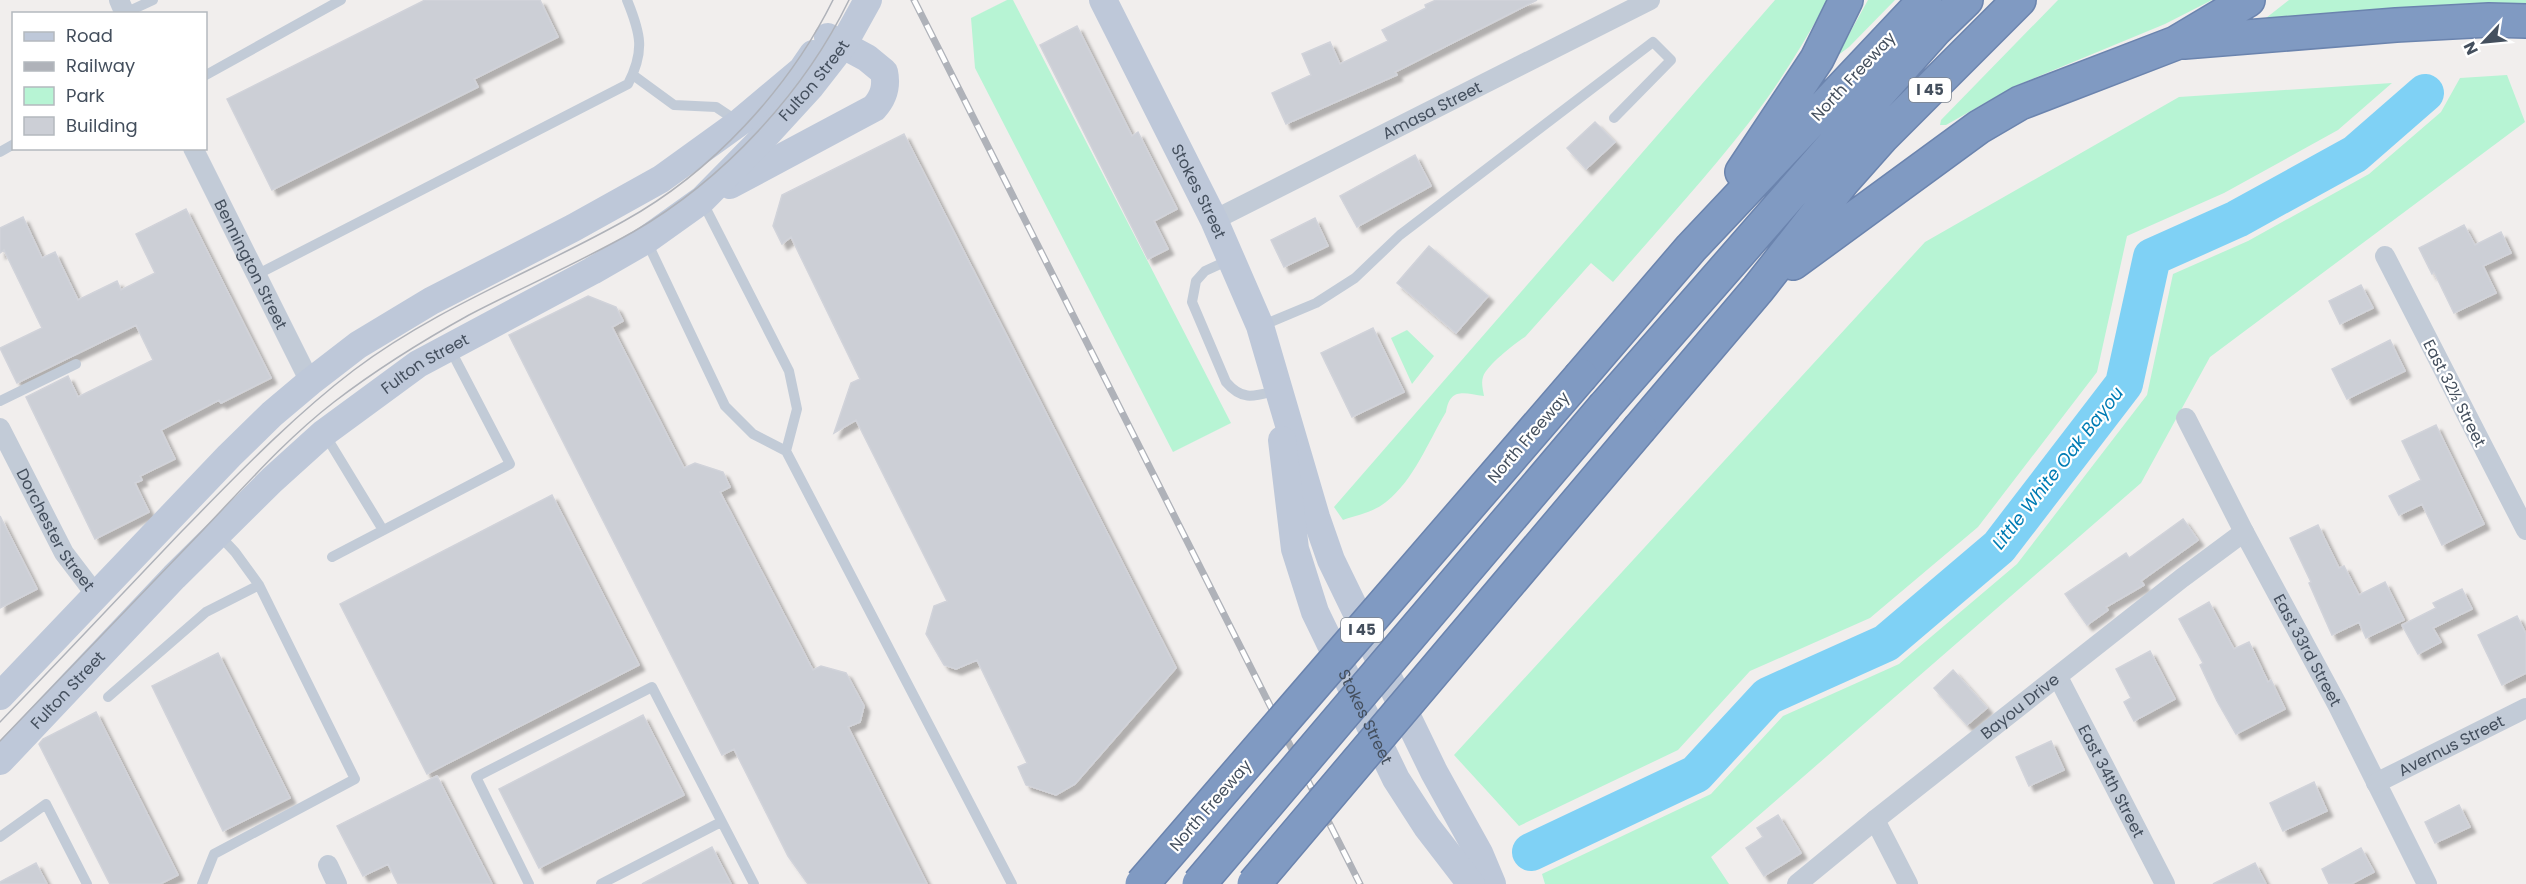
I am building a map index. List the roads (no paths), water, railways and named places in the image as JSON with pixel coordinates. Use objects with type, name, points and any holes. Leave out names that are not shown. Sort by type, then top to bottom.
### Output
[{"type":"highway","points":[[1691,248],[1817,58],[1846,0]]},
{"type":"highway","name":"North Freeway","points":[[1142,884],[1691,248],[1925,0]]},
{"type":"highway","name":"North Freeway","points":[[1199,884],[1605,406],[1872,100],[1935,30],[1966,0]]},
{"type":"highway","name":"I 45","points":[[1254,884],[1758,289],[1843,181],[1882,137],[2019,0]]},
{"type":"highway","points":[[1758,289],[1979,127],[2012,108],[2176,43],[2248,0]]},
{"type":"highway","points":[[2176,43],[2396,25],[2489,20],[2526,21]]},
{"type":"main road","name":"Fulton Street","points":[[0,696],[229,456],[272,414],[310,382],[358,345],[431,301],[624,201],[661,178],[740,122],[835,41],[846,0]]},
{"type":"main road","name":"Fulton Street","points":[[0,761],[174,577],[324,433],[384,387],[449,347],[646,240],[702,200],[767,134],[868,0]]},
{"type":"main road","name":"Stokes Street","points":[[1103,0],[1215,220],[1260,326],[1316,518],[1331,560],[1434,772],[1479,853],[1492,884]]},
{"type":"main road","points":[[702,200],[874,108],[886,87],[884,72],[835,41]]},
{"type":"main road","name":"Stokes Street","points":[[1279,390],[1284,470],[1295,549],[1315,612],[1396,779],[1427,826],[1471,884]]},
{"type":"street","name":"Amasa Street","points":[[1215,220],[1650,0]]},
{"type":"street","name":"Bennington Street","points":[[194,150],[310,382]]},
{"type":"street","name":"East 32½ Street","points":[[2385,256],[2526,530]]},
{"type":"street","name":"East 33rd Street","points":[[2186,418],[2244,532],[2338,706],[2427,884]]},
{"type":"street","name":"Dorchester Street","points":[[0,428],[64,553],[96,595]]},
{"type":"street","name":"Bayou Drive","points":[[1797,884],[2182,578],[2244,532]]},
{"type":"street","name":"East 34th Street","points":[[2058,677],[2165,884]]},
{"type":"street","name":"Avernus Street","points":[[2376,783],[2526,708]]},
{"type":"street","points":[[1875,820],[1908,884]]},
{"type":"street","points":[[328,865],[337,884]]},
{"type":"lane","points":[[127,12],[153,0]]},
{"type":"lane","points":[[207,74],[341,0]]},
{"type":"lane","points":[[256,275],[338,235],[628,84],[640,59],[636,22],[627,0]]},
{"type":"lane","points":[[1260,326],[1316,303],[1355,278],[1400,235],[1653,42],[1671,60],[1614,118]]},
{"type":"lane","points":[[633,75],[674,105],[716,107],[740,122]]},
{"type":"lane","points":[[702,200],[789,371],[796,410],[786,451]]},
{"type":"lane","points":[[646,240],[725,406],[753,434],[786,451],[1012,884]]},
{"type":"lane","points":[[1232,259],[1205,271],[1196,281],[1192,302],[1226,382],[1235,393],[1250,397],[1279,390]]},
{"type":"lane","points":[[332,557],[510,464],[449,347]]},
{"type":"lane","points":[[0,401],[76,364]]},
{"type":"lane","points":[[324,433],[383,530]]},
{"type":"lane","points":[[202,884],[214,854],[355,779],[259,585],[235,552],[218,534]]},
{"type":"lane","points":[[108,697],[206,612],[259,585]]},
{"type":"lane","points":[[529,884],[476,777],[652,687],[754,884]]},
{"type":"lane","points":[[0,837],[46,804],[87,884]]},
{"type":"lane","points":[[601,884],[721,822]]},
{"type":"waterway","name":"Little White Oak Bayou","points":[[1531,852],[1696,774],[1768,696],[1886,643],[1999,547],[2124,384],[2152,257],[2237,219],[2355,154],[2425,93]]},
{"type":"tram line","points":[[0,722],[223,489],[286,427],[331,388],[385,348],[418,328],[624,221],[687,179],[717,153],[745,126],[794,65],[833,0]]},
{"type":"tram line","points":[[0,741],[266,463],[316,416],[383,367],[451,325],[633,232],[666,211],[729,160],[785,101],[830,35],[849,0]]},
{"type":"railway","points":[[914,0],[1360,884]]}]
